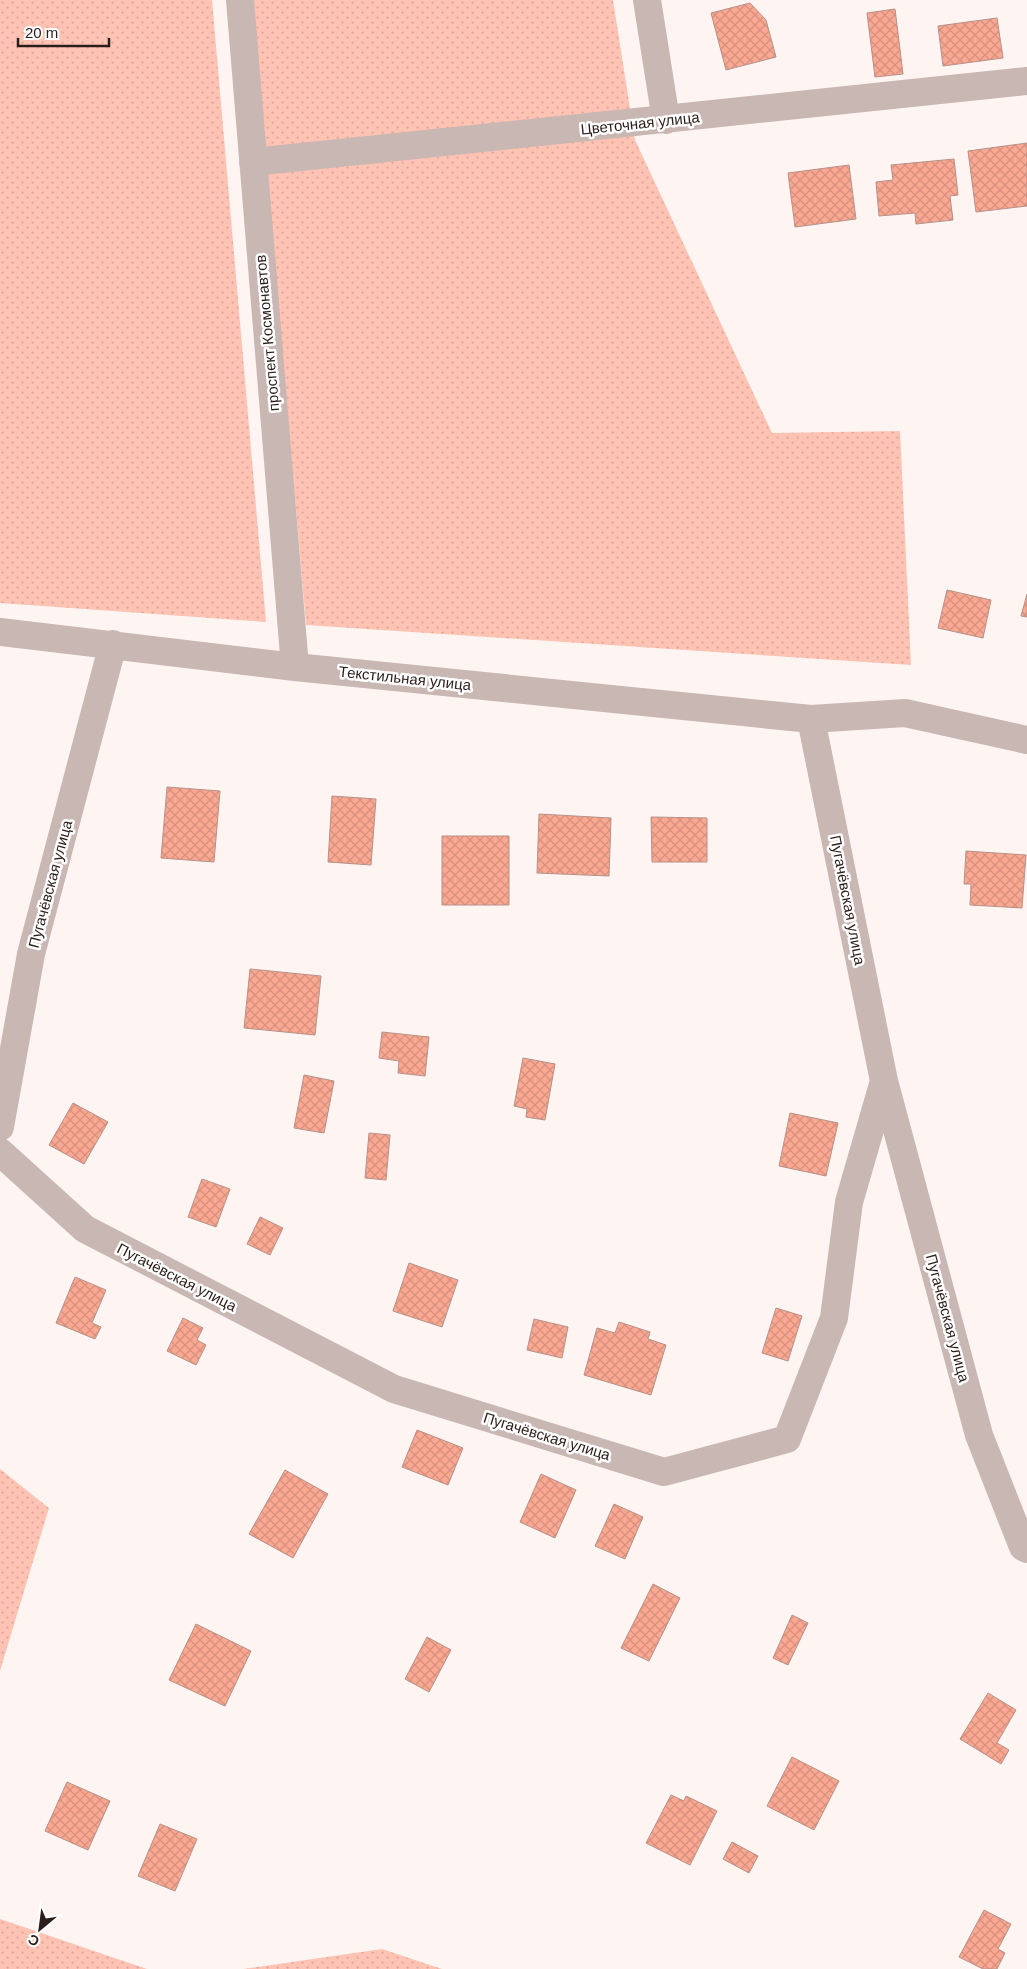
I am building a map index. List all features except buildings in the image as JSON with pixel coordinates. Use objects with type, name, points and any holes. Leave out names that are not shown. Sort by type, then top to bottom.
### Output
[{"type":"street","name":"проспект Космонавтов","points":[[240,0],[295,667]]},
{"type":"street","points":[[647,0],[666,120]]},
{"type":"street","name":"Цветочная улица","points":[[253,162],[1027,81]]},
{"type":"street","name":"Текстильная улица","points":[[0,632],[295,667],[811,719],[905,713],[1027,740]]},
{"type":"street","name":"Пугачёвская улица","points":[[0,1127],[31,954],[113,644]]},
{"type":"street","name":"Пугачёвская улица","points":[[811,719],[884,1080],[979,1435],[1023,1547],[1027,1549]]},
{"type":"street","name":"Пугачёвская улица","points":[[0,1152],[85,1229],[394,1389],[664,1472],[787,1439],[834,1318],[849,1202],[884,1080]]},
{"type":"shaded area","points":[[0,0],[212,0],[266,622],[0,603]]},
{"type":"shaded area","points":[[252,0],[613,0],[635,140],[772,433],[900,431],[911,665],[306,625]]},
{"type":"shaded area","points":[[0,1469],[49,1508],[0,1671]]},
{"type":"shaded area","points":[[0,1919],[147,1969],[0,1969]]},
{"type":"shaded area","points":[[382,1949],[442,1969],[243,1969]]}]
